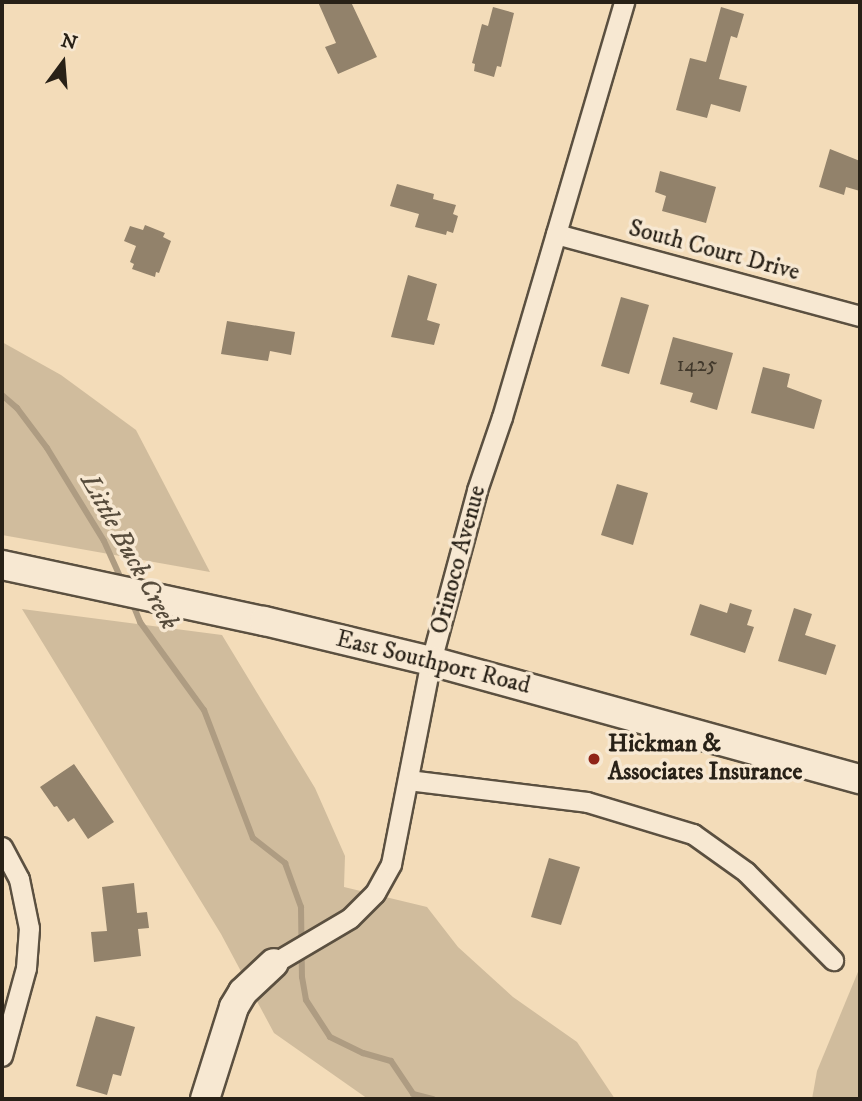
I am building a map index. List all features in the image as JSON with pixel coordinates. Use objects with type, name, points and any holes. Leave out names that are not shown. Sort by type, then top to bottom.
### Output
[{"type":"main road","name":"East Southport Road","points":[[2,565],[431,661],[860,779]]},
{"type":"main road","name":"Orinoco Avenue","points":[[205,1099],[234,1007],[243,992],[274,963]]},
{"type":"street","name":"Orinoco Avenue","points":[[274,963],[350,918],[375,893],[388,871],[396,846],[431,661],[477,490],[502,417],[624,2]]},
{"type":"street","name":"South Court Drive","points":[[556,234],[860,316]]},
{"type":"street","points":[[408,780],[587,802],[693,834],[746,872],[833,960]]},
{"type":"street","points":[[2,848],[19,879],[29,928],[26,968],[2,1056]]},
{"type":"shaded area","points":[[2,342],[61,375],[136,430],[210,572],[2,535]]},
{"type":"shaded area","points":[[22,609],[222,635],[315,788],[345,856],[344,887],[427,907],[458,947],[513,997],[577,1042],[615,1099],[368,1099],[274,1033],[221,934]]},
{"type":"shaded area","points":[[860,967],[860,1099],[812,1099],[817,1071]]},
{"type":"building","points":[[318,2],[351,2],[377,57],[338,74],[325,47],[336,43]]},
{"type":"building","points":[[493,7],[514,13],[501,67],[497,66],[494,77],[474,71],[475,64],[472,63],[482,24],[488,26]]},
{"type":"building","points":[[721,7],[744,14],[737,38],[731,36],[719,79],[747,86],[740,112],[711,104],[707,118],[676,110],[690,58],[706,62]]},
{"type":"building","points":[[830,149],[860,161],[860,191],[846,187],[844,195],[819,187]]},
{"type":"building","points":[[660,171],[716,187],[706,223],[662,211],[666,196],[655,192]]},
{"type":"building","points":[[397,184],[434,194],[433,199],[456,205],[453,214],[458,216],[453,233],[447,231],[446,235],[415,227],[419,214],[390,206]]},
{"type":"building","points":[[145,225],[165,233],[163,237],[171,241],[155,277],[132,269],[134,264],[130,262],[136,246],[124,241],[130,226],[143,230]]},
{"type":"building","points":[[408,275],[437,284],[427,320],[440,324],[434,345],[391,337]]},
{"type":"building","points":[[621,297],[649,305],[629,374],[601,366]]},
{"type":"building","points":[[227,321],[295,332],[291,355],[270,351],[268,361],[221,354]]},
{"type":"building","points":[[673,337],[733,353],[717,410],[690,402],[693,393],[660,384]]},
{"type":"building","points":[[763,367],[790,374],[787,387],[822,400],[814,429],[751,413]]},
{"type":"building","points":[[617,484],[648,493],[633,545],[601,535]]},
{"type":"building","points":[[730,603],[752,610],[747,625],[754,627],[745,653],[690,635],[700,604],[727,613]]},
{"type":"building","points":[[794,608],[812,614],[805,635],[836,645],[826,675],[778,661]]},
{"type":"building","points":[[74,764],[114,822],[88,839],[74,818],[68,822],[40,787]]},
{"type":"building","points":[[549,858],[580,867],[561,925],[531,917]]},
{"type":"building","points":[[134,883],[137,913],[147,912],[149,928],[138,929],[141,956],[94,962],[91,932],[107,931],[102,887]]},
{"type":"building","points":[[96,1016],[135,1027],[121,1076],[113,1074],[107,1095],[76,1086]]},
{"type":"waterway","name":"Little Buck Creek","points":[[2,395],[17,408],[47,448],[104,541],[123,583]]},
{"type":"waterway","name":"Little Buck Creek","points":[[132,602],[140,622],[204,710],[253,838],[285,863],[301,907],[302,977],[306,1000],[330,1037],[363,1053],[391,1061],[413,1094],[433,1099]]},
{"type":"place","name":"Hickman & Associates Insurance","points":[[594,759]]}]
